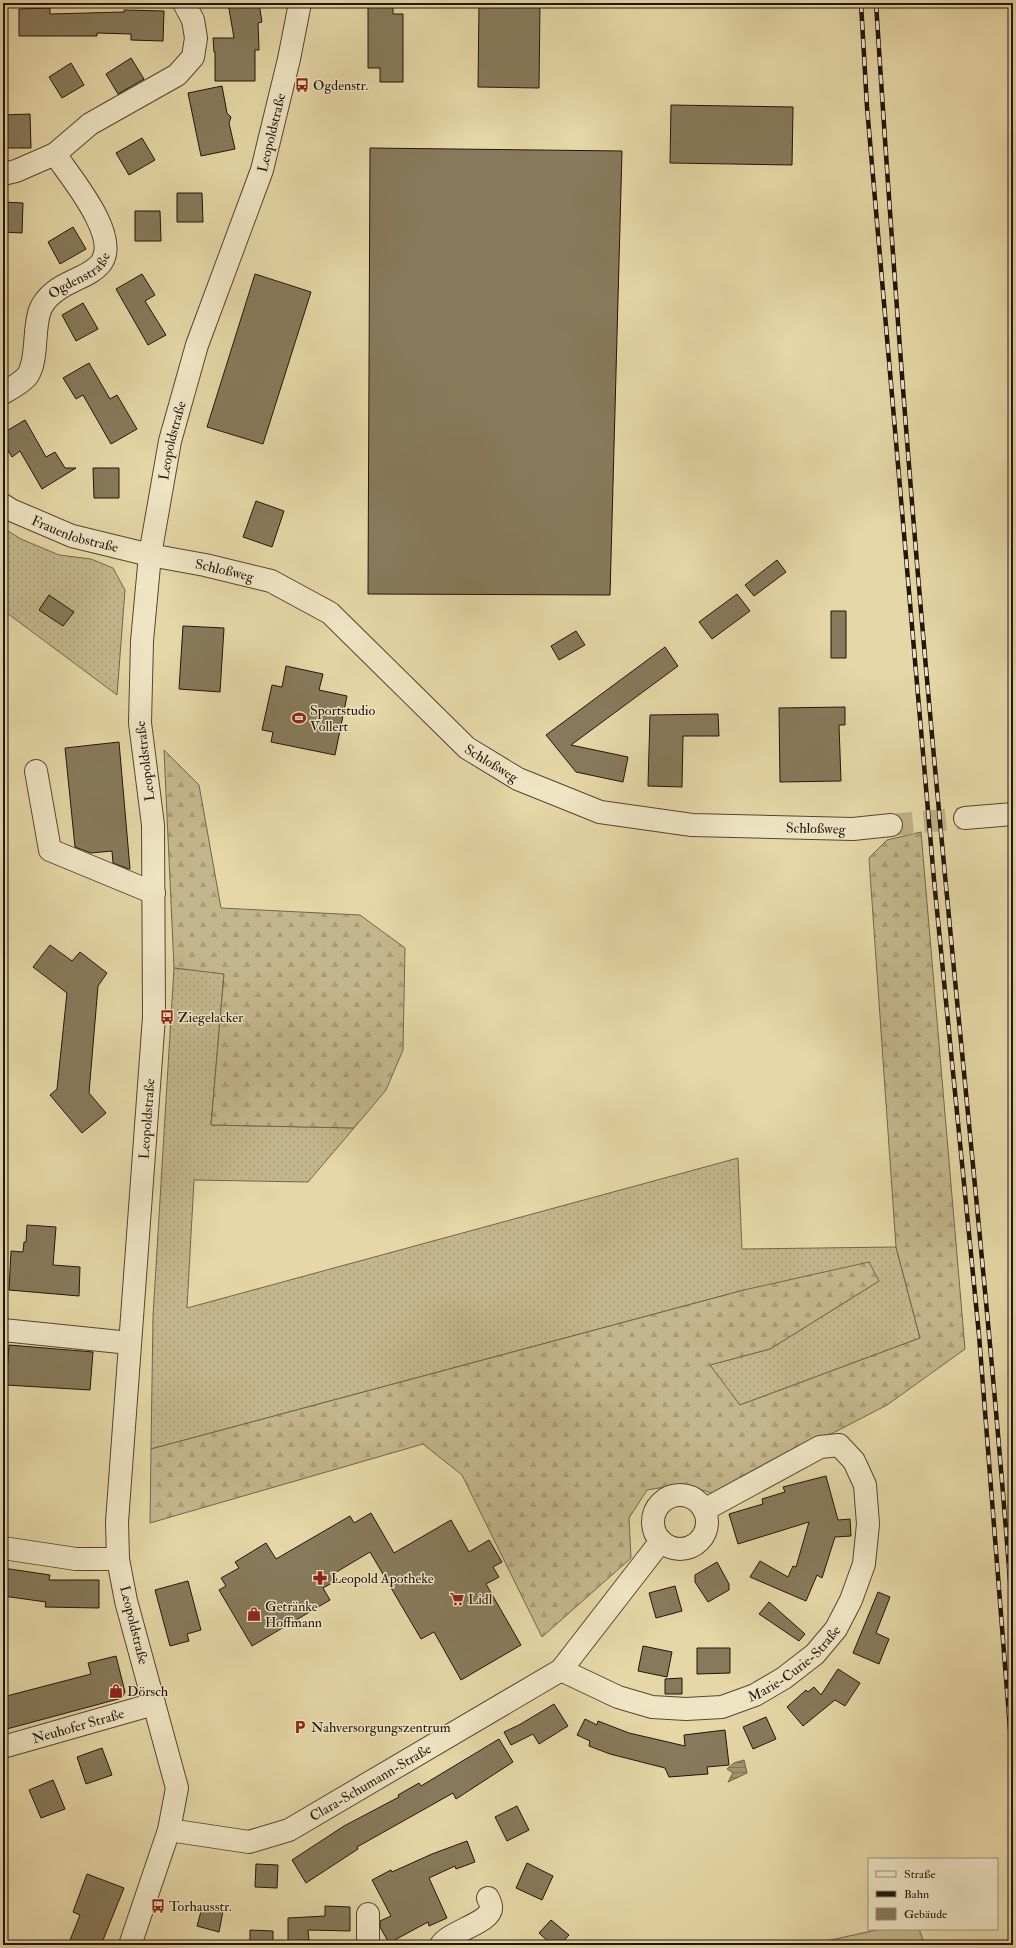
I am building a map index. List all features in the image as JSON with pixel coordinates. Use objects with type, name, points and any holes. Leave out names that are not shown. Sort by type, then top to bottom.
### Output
[{"type":"street","points":[[3,174],[16,171],[55,154],[90,124],[177,75],[193,57],[196,38],[193,20],[184,3]]},
{"type":"street","name":"Leopoldstraße","points":[[130,1945],[169,1830],[177,1788],[126,1601],[118,1559],[117,1522],[154,1017],[153,825],[140,723],[142,641],[150,555],[170,441],[197,345],[262,170],[289,58],[300,3]]},
{"type":"street","name":"Ogdenstraße","points":[[3,393],[27,376],[33,360],[36,328],[41,309],[48,297],[62,286],[93,271],[102,262],[107,249],[106,239],[101,224],[55,154]]},
{"type":"street","name":"Frauenlobstraße","points":[[3,504],[11,510],[72,536],[150,555]]},
{"type":"street","name":"Schloßweg","points":[[150,555],[205,565],[271,581],[330,613],[467,748],[518,779],[600,812],[692,824],[853,829],[891,825]]},
{"type":"street","points":[[36,771],[50,850],[154,894]]},
{"type":"street","points":[[965,818],[1013,814]]},
{"type":"street","points":[[3,1330],[130,1343]]},
{"type":"street","name":"Marie-Curie-Straße","points":[[561,1670],[618,1697],[652,1707],[686,1709],[722,1707],[755,1695],[778,1682],[815,1654],[836,1629],[851,1600],[864,1564],[868,1524],[864,1485],[854,1461],[839,1445],[820,1446],[704,1510]]},
{"type":"street","points":[[686,1495],[697,1501],[704,1510],[707,1518],[705,1531],[696,1543],[684,1549],[669,1547],[661,1541],[654,1533],[652,1519],[658,1505],[670,1496],[686,1495]]},
{"type":"street","name":"Clara-Schumann-Straße","points":[[169,1830],[249,1842],[289,1830],[561,1670],[661,1541]]},
{"type":"street","points":[[3,1548],[76,1558],[118,1559]]},
{"type":"street","name":"Neuhofer Straße","points":[[3,1747],[154,1704]]},
{"type":"street","points":[[441,1945],[455,1933],[483,1920],[491,1912],[488,1898]]},
{"type":"street","points":[[368,1914],[368,1945]]},
{"type":"green space","points":[[3,528],[21,539],[59,555],[91,559],[113,568],[125,590],[117,695],[3,610]]},
{"type":"green space","points":[[164,750],[199,785],[221,908],[360,915],[405,948],[403,1050],[386,1090],[354,1128],[211,1125],[224,974],[174,968]]},
{"type":"green space","points":[[921,832],[965,1349],[887,1405],[715,1494],[683,1484],[647,1490],[629,1518],[631,1558],[542,1637],[462,1475],[423,1444],[150,1523],[151,1449],[744,1290],[869,1262],[879,1281],[770,1349],[710,1365],[740,1405],[920,1338],[896,1247],[869,858],[887,840]]},
{"type":"green space","points":[[174,968],[224,973],[211,1125],[354,1128],[308,1182],[194,1180],[187,1308],[738,1158],[742,1249],[896,1247],[920,1338],[740,1405],[709,1365],[770,1349],[879,1281],[744,1290],[151,1449],[153,1316]]},
{"type":"green space","points":[[876,1930],[919,1930],[925,1945],[808,1945]]},
{"type":"shaded area","points":[[744,1760],[747,1773],[728,1782],[733,1773],[727,1769],[734,1763]]},
{"type":"building","points":[[228,3],[259,3],[262,22],[258,23],[259,50],[255,50],[255,81],[215,81],[215,52],[213,38],[234,38]]},
{"type":"building","points":[[368,3],[393,3],[393,14],[403,14],[403,82],[380,82],[380,68],[368,68]]},
{"type":"building","points":[[479,3],[540,3],[539,88],[478,87]]},
{"type":"building","points":[[50,8],[50,14],[124,12],[124,10],[164,11],[163,41],[131,40],[131,34],[97,33],[97,36],[19,36],[19,9]]},
{"type":"building","points":[[131,58],[144,79],[118,94],[106,74]]},
{"type":"building","points":[[71,63],[84,85],[62,98],[49,77]]},
{"type":"building","points":[[222,86],[227,113],[231,117],[229,123],[235,149],[201,156],[188,93]]},
{"type":"building","points":[[671,105],[793,107],[792,165],[670,163]]},
{"type":"building","points":[[30,114],[31,148],[3,148],[3,115]]},
{"type":"building","points":[[142,138],[155,160],[129,175],[116,153]]},
{"type":"building","points":[[370,148],[622,151],[610,595],[368,594]]},
{"type":"building","points":[[177,193],[202,193],[203,222],[177,222]]},
{"type":"building","points":[[3,202],[23,203],[22,233],[3,232]]},
{"type":"building","points":[[135,211],[160,211],[161,241],[135,241]]},
{"type":"building","points":[[73,227],[86,249],[60,264],[48,242]]},
{"type":"building","points":[[142,274],[155,295],[145,301],[166,335],[148,345],[116,289]]},
{"type":"building","points":[[255,274],[311,292],[263,444],[207,427]]},
{"type":"building","points":[[83,303],[98,329],[76,341],[62,315]]},
{"type":"building","points":[[89,363],[110,399],[117,395],[137,429],[111,444],[83,395],[76,399],[63,378]]},
{"type":"building","points":[[25,420],[46,457],[55,452],[65,468],[76,468],[42,489],[20,451],[12,457],[3,442],[3,433]]},
{"type":"building","points":[[93,468],[119,468],[119,498],[94,498]]},
{"type":"building","points":[[256,501],[284,511],[272,547],[243,537]]},
{"type":"building","points":[[777,560],[786,572],[754,596],[745,585]]},
{"type":"building","points":[[737,594],[750,611],[712,639],[699,622]]},
{"type":"building","points":[[49,595],[74,612],[63,626],[39,610]]},
{"type":"building","points":[[831,611],[846,611],[846,658],[831,658]]},
{"type":"building","points":[[183,626],[224,628],[220,692],[179,689]]},
{"type":"building","points":[[576,631],[585,645],[559,660],[551,646]]},
{"type":"building","points":[[665,647],[678,666],[571,745],[628,757],[623,782],[576,772],[546,735]]},
{"type":"building","points":[[286,666],[323,674],[319,690],[347,696],[335,755],[271,742],[273,732],[262,730],[272,685],[282,687]]},
{"type":"building","points":[[845,707],[845,725],[839,725],[841,781],[780,782],[779,708]]},
{"type":"building","points":[[718,714],[719,736],[683,736],[682,787],[648,786],[650,715]]},
{"type":"building","points":[[119,742],[130,869],[113,863],[112,851],[91,853],[75,847],[65,748]]},
{"type":"building","points":[[50,945],[72,961],[80,952],[107,973],[98,986],[89,1093],[106,1113],[82,1133],[50,1095],[57,1089],[67,993],[33,967]]},
{"type":"building","points":[[27,1225],[56,1227],[53,1265],[80,1267],[79,1296],[9,1290],[11,1251],[23,1252],[24,1242],[26,1242]]},
{"type":"building","points":[[9,1345],[93,1352],[90,1390],[6,1385]]},
{"type":"building","points":[[826,1476],[838,1520],[850,1519],[851,1536],[835,1537],[822,1578],[817,1575],[806,1601],[750,1577],[760,1561],[788,1577],[793,1566],[796,1567],[809,1522],[738,1544],[729,1514],[763,1504],[762,1499],[785,1492],[783,1487]]},
{"type":"building","points":[[371,1513],[394,1553],[451,1520],[469,1552],[489,1540],[502,1562],[493,1567],[499,1577],[486,1584],[521,1645],[461,1680],[434,1632],[421,1639],[370,1552],[333,1574],[337,1580],[323,1588],[330,1600],[252,1646],[219,1590],[226,1586],[221,1578],[239,1568],[235,1562],[266,1543],[276,1559],[350,1516],[354,1523]]},
{"type":"building","points":[[717,1562],[729,1584],[729,1590],[708,1602],[695,1582],[695,1575]]},
{"type":"building","points":[[3,1568],[50,1575],[49,1580],[99,1580],[99,1608],[45,1607],[46,1602],[3,1596]]},
{"type":"building","points":[[188,1581],[201,1630],[187,1634],[189,1641],[170,1646],[155,1590]]},
{"type":"building","points":[[675,1586],[682,1611],[656,1618],[649,1593]]},
{"type":"building","points":[[878,1592],[890,1597],[876,1633],[889,1639],[879,1664],[853,1653]]},
{"type":"building","points":[[769,1602],[805,1634],[799,1641],[759,1614]]},
{"type":"building","points":[[643,1646],[672,1652],[667,1677],[638,1671]]},
{"type":"building","points":[[697,1648],[730,1648],[730,1673],[697,1674]]},
{"type":"building","points":[[116,1656],[125,1692],[122,1698],[3,1730],[3,1697],[91,1674],[88,1663]]},
{"type":"building","points":[[838,1669],[860,1683],[845,1706],[835,1700],[803,1726],[787,1707],[806,1690],[808,1692],[814,1687],[821,1695]]},
{"type":"building","points":[[682,1678],[682,1694],[665,1694],[665,1679]]},
{"type":"building","points":[[554,1704],[568,1726],[539,1744],[533,1734],[511,1745],[504,1732],[519,1725]]},
{"type":"building","points":[[766,1717],[776,1739],[753,1749],[743,1727]]},
{"type":"building","points":[[585,1719],[597,1725],[598,1721],[629,1733],[685,1746],[684,1735],[725,1730],[729,1765],[707,1767],[708,1774],[669,1777],[665,1768],[610,1754],[589,1746],[590,1741],[577,1735]]},
{"type":"building","points":[[499,1739],[513,1762],[456,1799],[453,1793],[357,1847],[358,1849],[306,1883],[292,1860],[344,1826],[399,1797],[398,1795],[419,1783],[421,1786]]},
{"type":"building","points":[[102,1748],[112,1775],[86,1784],[77,1757]]},
{"type":"building","points":[[53,1780],[65,1809],[41,1818],[29,1790]]},
{"type":"building","points":[[517,1806],[529,1830],[507,1841],[495,1817]]},
{"type":"building","points":[[467,1841],[475,1862],[456,1869],[455,1866],[429,1878],[447,1918],[429,1926],[428,1922],[389,1943],[380,1927],[380,1921],[391,1916],[372,1880],[391,1870],[392,1872],[432,1854]]},
{"type":"building","points":[[527,1863],[553,1876],[542,1900],[516,1888]]},
{"type":"building","points":[[256,1864],[278,1865],[277,1888],[255,1887]]},
{"type":"building","points":[[87,1874],[124,1888],[101,1945],[68,1945],[80,1915],[73,1912]]},
{"type":"building","points":[[203,1904],[223,1911],[219,1932],[197,1926]]},
{"type":"building","points":[[325,1906],[350,1907],[350,1931],[308,1930],[309,1940],[288,1941],[288,1918],[325,1916]]},
{"type":"building","points":[[551,1920],[569,1935],[560,1945],[552,1945],[539,1933]]},
{"type":"building","points":[[250,1930],[273,1931],[273,1945],[250,1945]]},
{"type":"tunnel","points":[[891,825],[965,818]]},
{"type":"railway","points":[[861,3],[867,107],[934,880],[979,1335],[1013,1767]]},
{"type":"railway","points":[[876,3],[896,302],[920,601],[987,1313],[1013,1621]]},
{"type":"place","name":"Ogdenstr.","points":[[302,85]]},
{"type":"place","name":"Sportstudio Vollert","points":[[299,718]]},
{"type":"place","name":"Ziegelacker","points":[[167,1017]]},
{"type":"place","name":"Leopold Apotheke","points":[[320,1578]]},
{"type":"place","name":"Lidl","points":[[457,1599]]},
{"type":"place","name":"Getränke Hoffmann","points":[[254,1614]]},
{"type":"place","name":"Dörsch","points":[[116,1691]]},
{"type":"place","name":"Nahversorgungszentrum","points":[[300,1727]]},
{"type":"place","name":"Torhausstr.","points":[[158,1906]]}]
